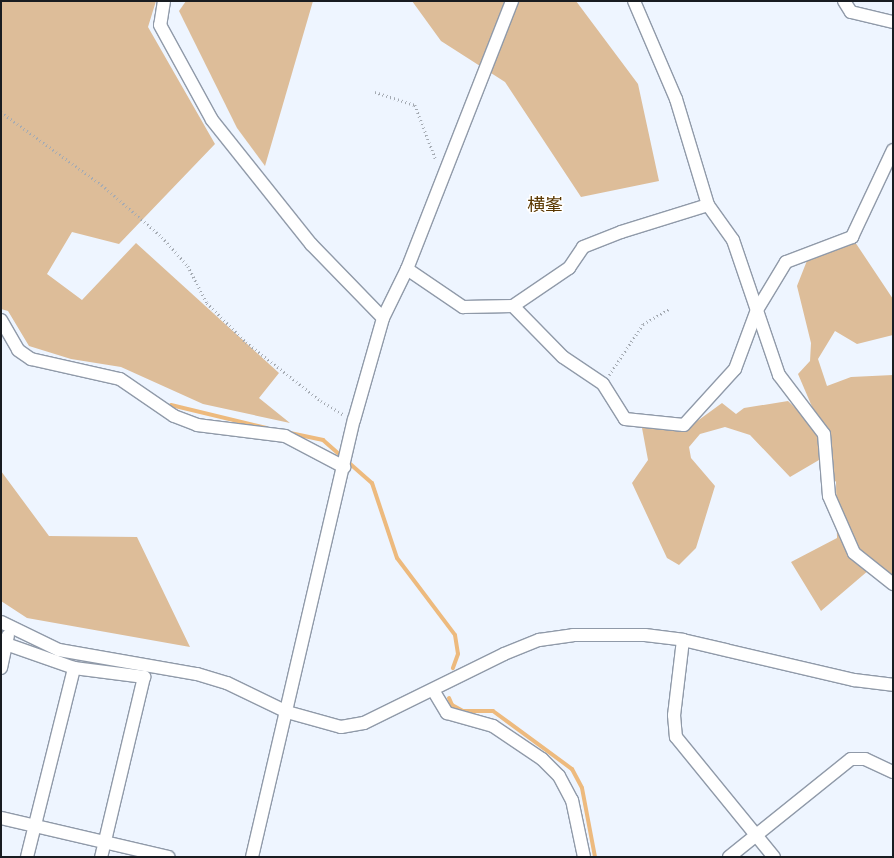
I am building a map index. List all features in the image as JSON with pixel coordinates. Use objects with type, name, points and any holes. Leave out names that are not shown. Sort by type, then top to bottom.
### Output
[{"type":"street","points":[[164,1],[160,25],[212,120],[311,244],[383,318]]},
{"type":"street","points":[[252,857],[354,420],[383,318],[407,269],[512,1]]},
{"type":"street","points":[[634,1],[676,99],[708,206],[733,240],[779,375],[824,434],[829,496],[854,553],[893,584]]},
{"type":"street","points":[[844,1],[851,12],[893,22]]},
{"type":"street","points":[[513,306],[563,357],[603,384],[625,419],[684,425],[735,369],[757,310],[786,262],[852,236],[888,176],[893,150]]},
{"type":"street","points":[[407,269],[463,307],[513,306],[569,268],[584,247],[621,232],[708,206]]},
{"type":"street","points":[[1,320],[18,350],[31,359],[120,379],[174,416],[197,426],[285,436],[345,461]]},
{"type":"street","points":[[1,668],[6,644],[5,624],[58,650],[197,674],[227,683],[287,712],[328,725],[353,726],[434,690],[504,654],[539,640],[573,635],[645,635],[683,640],[854,680],[893,685]]},
{"type":"street","points":[[683,640],[674,715],[676,737],[774,857]]},
{"type":"street","points":[[6,644],[74,668],[144,677],[102,857]]},
{"type":"street","points":[[27,857],[74,668]]},
{"type":"street","points":[[434,690],[447,713],[493,726],[542,759],[558,776],[572,800],[584,857]]},
{"type":"street","points":[[729,857],[851,759],[866,759],[893,772]]},
{"type":"street","points":[[1,818],[169,857]]},
{"type":"path","points":[[375,92],[415,105],[443,177]]},
{"type":"path","points":[[1,112],[102,185],[162,237],[188,266],[207,303],[246,342],[321,401],[354,420]]},
{"type":"path","points":[[603,384],[643,324],[669,309]]},
{"type":"shaded area","points":[[1,1],[156,1],[148,27],[215,144],[119,244],[72,232],[47,274],[82,300],[136,243],[279,373],[259,398],[290,423],[203,404],[121,367],[71,359],[29,346],[8,311],[1,309]]},
{"type":"shaded area","points":[[186,1],[313,1],[265,166],[237,128],[179,11]]},
{"type":"shaded area","points":[[412,1],[576,1],[638,84],[659,181],[581,197],[505,82],[441,41]]},
{"type":"shaded area","points":[[855,242],[893,299],[893,335],[857,344],[835,331],[818,359],[827,386],[851,377],[893,375],[893,579],[876,564],[821,611],[791,562],[837,538],[836,482],[819,460],[790,477],[750,435],[725,427],[700,434],[689,447],[691,458],[715,486],[696,548],[679,565],[667,558],[632,483],[648,460],[642,428],[696,422],[722,403],[736,414],[744,408],[788,401],[803,415],[813,409],[798,374],[810,361],[811,343],[797,286],[808,258]]},
{"type":"shaded area","points":[[1,471],[49,536],[137,537],[190,647],[27,618],[1,601]]},
{"type":"waterway","points":[[171,405],[266,428]]},
{"type":"waterway","points":[[290,433],[323,440],[372,483],[397,558],[455,635],[458,654],[453,668]]},
{"type":"waterway","points":[[449,698],[452,705],[463,711],[493,711],[572,769],[582,788],[595,857]]},
{"type":"district","name":"横峯","points":[[545,205]]}]
